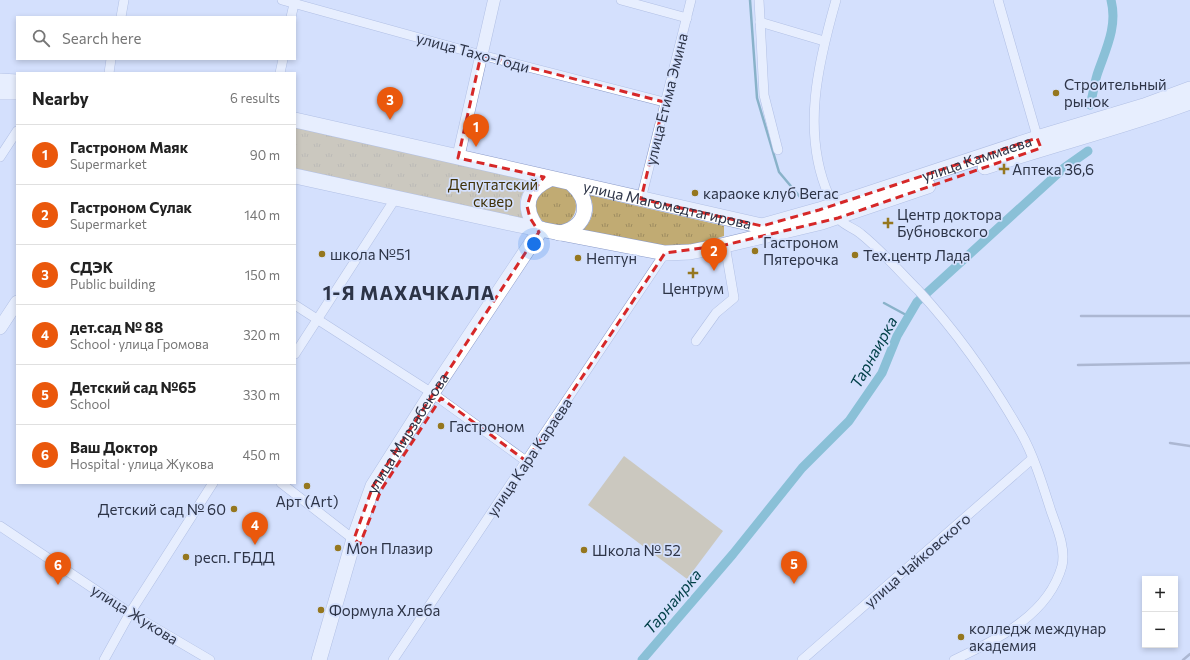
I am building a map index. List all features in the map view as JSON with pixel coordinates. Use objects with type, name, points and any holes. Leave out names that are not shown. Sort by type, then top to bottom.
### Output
[{"type":"main road","points":[[0,81],[16,82]]},
{"type":"main road","name":"улица Каммаева","points":[[763,230],[836,212],[1039,143],[1190,89]]},
{"type":"main road","points":[[0,92],[16,92]]},
{"type":"main road","name":"улица Каммаева","points":[[1039,143],[1148,117],[1190,102]]},
{"type":"main road","points":[[296,120],[572,184],[581,192],[585,202],[584,214],[578,224],[569,231],[547,231],[530,218],[528,206],[531,194],[539,184],[550,179]]},
{"type":"main road","name":"улица Магомедтагирова","points":[[296,176],[547,231],[665,253],[690,252],[725,245],[763,230]]},
{"type":"main road","name":"улица Магомедтагирова","points":[[572,184],[641,199],[763,230]]},
{"type":"main road","name":"улица Мирзабекова","points":[[327,660],[373,486],[547,231]]},
{"type":"main road","points":[[0,328],[16,308]]},
{"type":"main road","points":[[0,338],[16,308]]},
{"type":"main road","name":"улица Мирзабекова","points":[[319,660],[357,542]]},
{"type":"street","points":[[120,16],[124,0]]},
{"type":"street","name":"улица Тахо-Годи","points":[[282,0],[295,1],[481,55],[664,102]]},
{"type":"street","points":[[458,158],[494,0]]},
{"type":"street","points":[[621,0],[686,18]]},
{"type":"street","name":"улица Етима Эмина","points":[[641,199],[664,102],[691,0]]},
{"type":"street","points":[[759,0],[764,96],[778,150]]},
{"type":"street","points":[[836,0],[824,41],[816,83],[813,117],[816,150],[825,186],[836,212],[861,234],[918,290],[982,372],[1022,435],[1062,542],[1062,564],[1054,586],[1039,605],[1023,621],[999,638],[954,660]]},
{"type":"street","points":[[998,0],[1039,143]]},
{"type":"street","points":[[291,16],[295,1]]},
{"type":"street","points":[[760,22],[824,41]]},
{"type":"street","points":[[110,72],[111,60]]},
{"type":"street","points":[[280,72],[283,60]]},
{"type":"street","points":[[0,157],[16,133]]},
{"type":"street","points":[[296,352],[395,199]]},
{"type":"street","points":[[696,341],[716,313],[734,298],[725,245]]},
{"type":"street","name":"улица Кара Караева","points":[[393,660],[665,253]]},
{"type":"street","points":[[296,306],[436,395],[526,461]]},
{"type":"street","name":"улица Чайковского","points":[[802,660],[1032,459]]},
{"type":"street","points":[[104,660],[130,613],[212,484]]},
{"type":"street","points":[[282,484],[357,542]]},
{"type":"street","name":"улица Жукова","points":[[0,526],[130,613],[210,660]]},
{"type":"highlighted area","points":[[481,55],[664,102],[641,199],[762,226],[819,210],[1037,138],[1041,148],[838,218],[725,245],[665,253],[526,461],[441,398],[381,490],[360,544],[354,539],[373,486],[539,232],[530,218],[527,206],[531,194],[544,177],[458,158]]},
{"type":"green space","name":"Депутатский сквер","points":[[296,127],[534,181],[525,190],[520,199],[520,209],[525,221],[296,169]]},
{"type":"green space","points":[[556,186],[570,192],[576,206],[570,220],[556,226],[542,220],[536,206],[542,192]]},
{"type":"green space","points":[[589,195],[724,226],[724,236],[690,247],[663,248],[581,232],[588,224],[592,215],[593,205]]},
{"type":"green space","points":[[624,456],[723,531],[687,579],[588,505]]},
{"type":"waterway","points":[[750,0],[757,98],[779,172],[800,197]]},
{"type":"waterway","name":"Тарнаирка","points":[[1090,105],[1097,75],[1110,39],[1113,20],[1111,0]]},
{"type":"waterway","name":"Тарнаирка","points":[[642,660],[733,554],[802,468],[849,421],[882,373],[897,336],[917,302],[1064,168],[1088,151]]},
{"type":"waterway","points":[[884,303],[908,316]]},
{"type":"railway","points":[[1081,316],[1190,316]]},
{"type":"railway","points":[[1078,365],[1190,363]]},
{"type":"railway","points":[[1170,443],[1190,446]]},
{"type":"railway","points":[[1183,660],[1190,654]]},
{"type":"place","name":"Строительный рынок","points":[[1056,93]]},
{"type":"place","name":"СДЭК","points":[[390,120]]},
{"type":"place","name":"Гастроном Маяк","points":[[476,147]]},
{"type":"place","name":"Аптека 36,6","points":[[1004,169]]},
{"type":"place","name":"караоке клуб Вегас","points":[[695,193]]},
{"type":"place","name":"Центр доктора Бубновского","points":[[888,223]]},
{"type":"place","name":"Гастроном Пятерочка","points":[[755,251]]},
{"type":"place","name":"школа №51","points":[[322,254]]},
{"type":"place","name":"Тех.центр Лада","points":[[855,255]]},
{"type":"place","name":"Нептун","points":[[578,258]]},
{"type":"place","name":"Гастроном Сулак","points":[[714,271]]},
{"type":"place","name":"Центрум","points":[[693,273]]},
{"type":"place","name":"Гастроном","points":[[441,426]]},
{"type":"place","name":"Арт (Art)","points":[[307,486]]},
{"type":"place","name":"Детский сад № 60","points":[[234,509]]},
{"type":"place","name":"дет.сад № 88","points":[[255,545]]},
{"type":"place","name":"Мон Плазир","points":[[338,548]]},
{"type":"place","name":"Школа № 52","points":[[584,550]]},
{"type":"place","name":"респ. ГБДД","points":[[186,557]]},
{"type":"place","name":"Детский сад №65","points":[[794,584]]},
{"type":"place","name":"Ваш Доктор","points":[[58,585]]},
{"type":"place","name":"Формула Хлеба","points":[[321,610]]},
{"type":"place","name":"колледж междунар академия","points":[[961,637]]},
{"type":"district","name":"1-Я МАХАЧКАЛА","points":[[409,292]]}]
